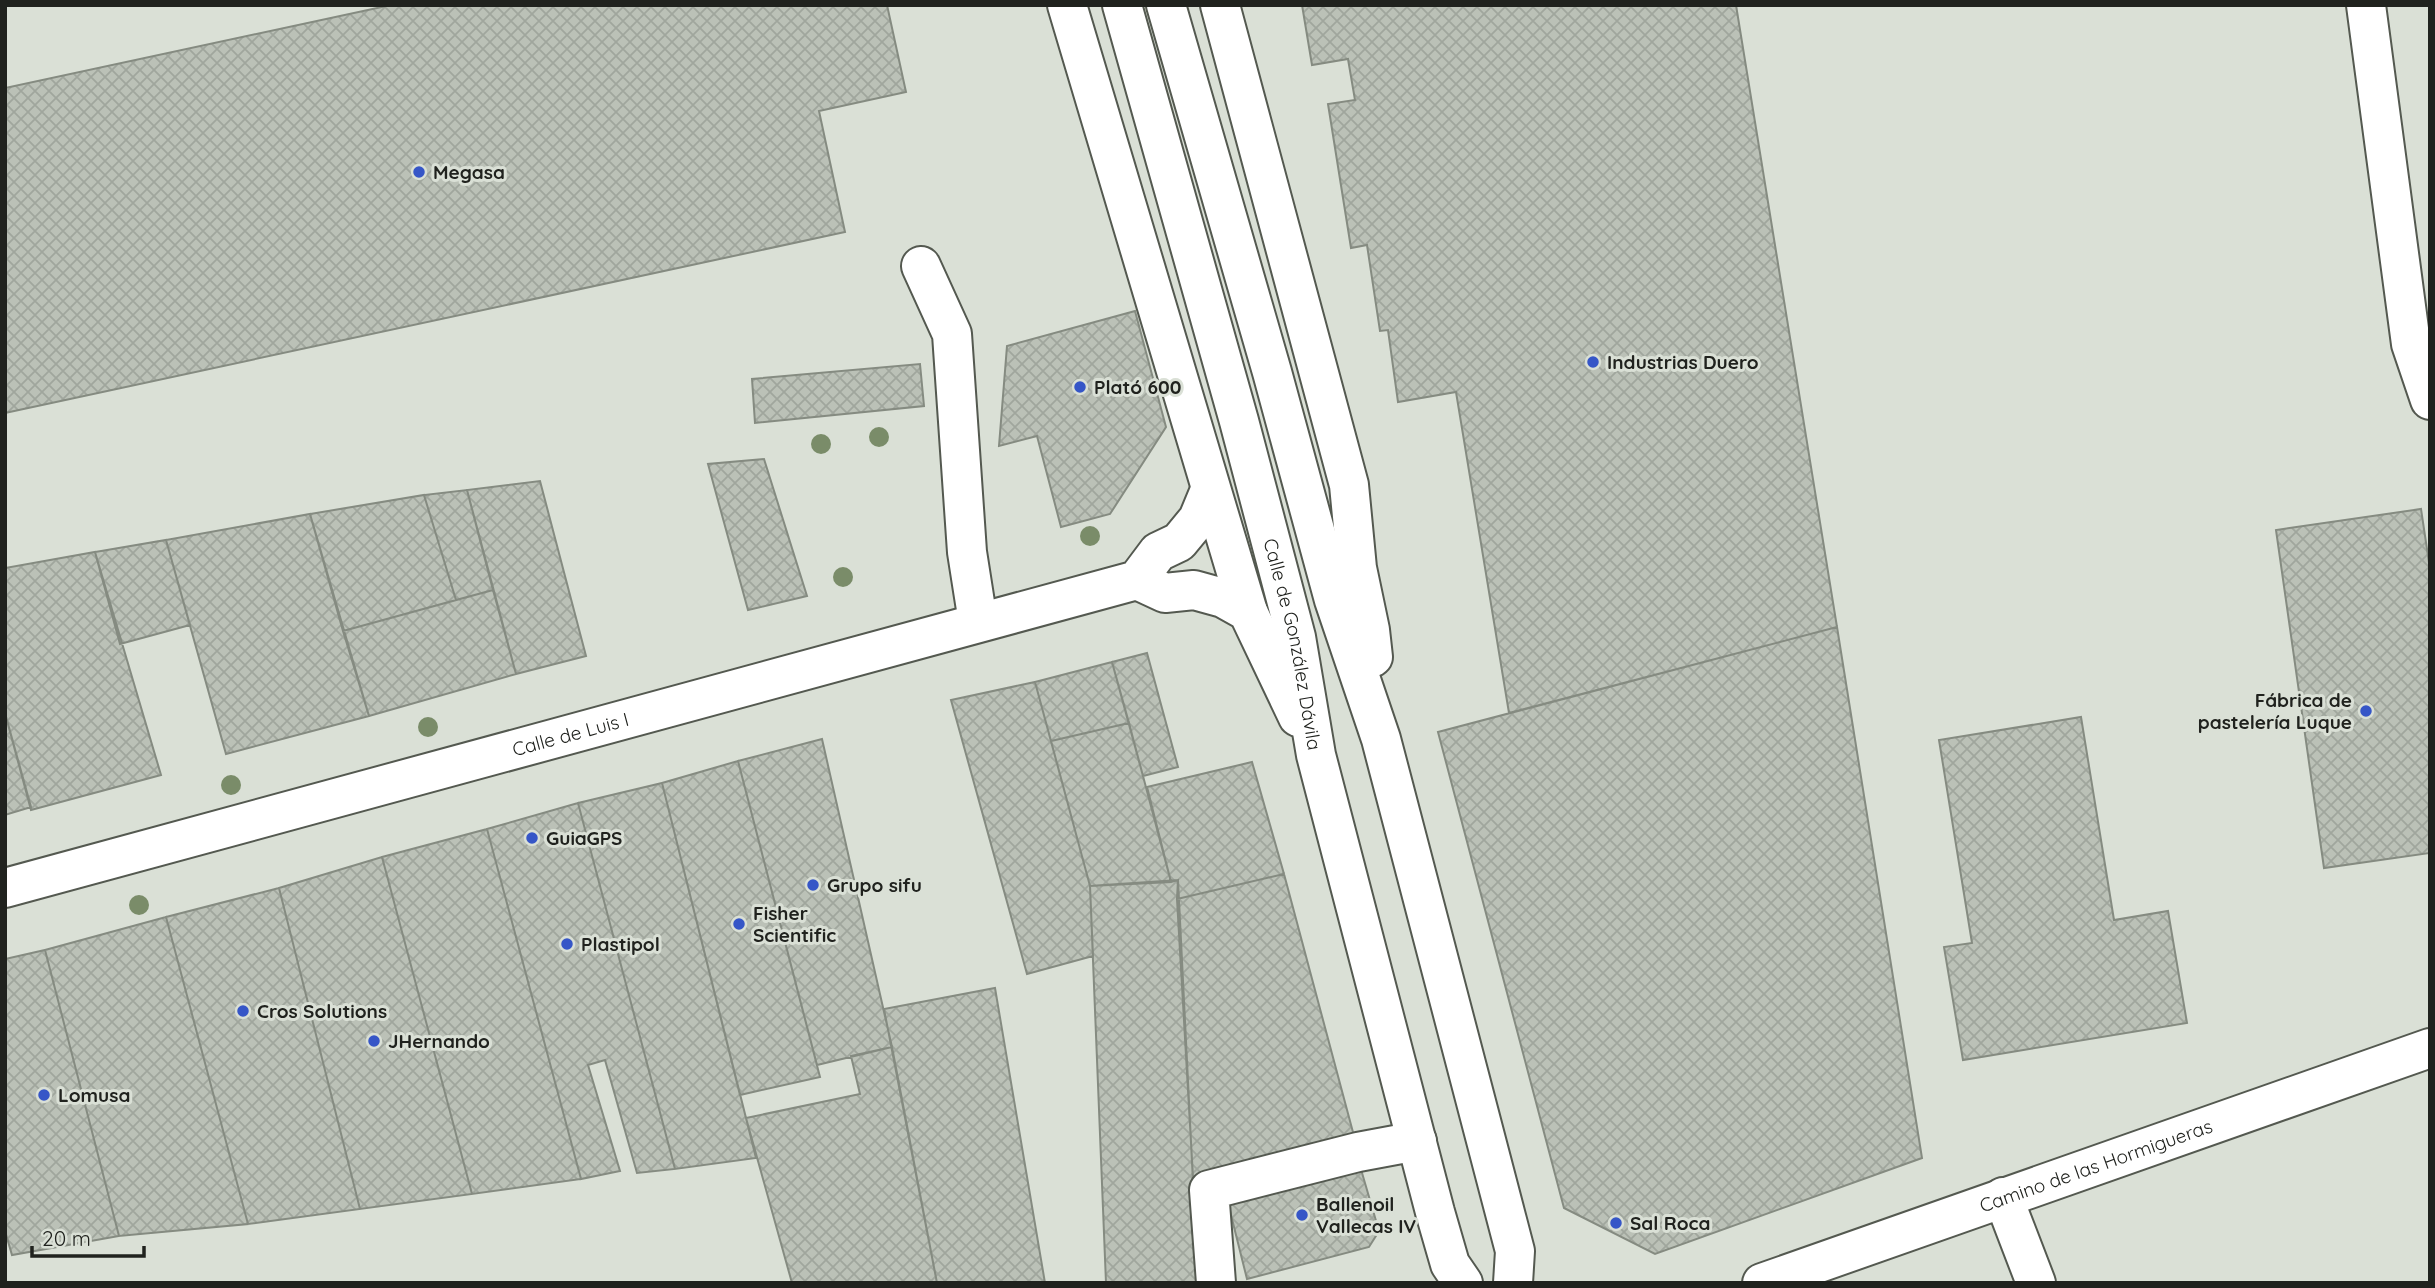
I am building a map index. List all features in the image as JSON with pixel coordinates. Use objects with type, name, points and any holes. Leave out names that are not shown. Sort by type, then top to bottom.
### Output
[{"type":"street","name":"Calle de González Dávila","points":[[1068,5],[1248,612]]},
{"type":"street","name":"Calle de González Dávila","points":[[1122,5],[1239,421],[1296,637],[1317,755],[1417,1141],[1450,1264],[1463,1283]]},
{"type":"street","points":[[1166,5],[1258,322],[1334,600],[1381,739],[1515,1251],[1513,1283]]},
{"type":"street","points":[[1220,5],[1349,485],[1357,568],[1370,630],[1381,739]]},
{"type":"street","points":[[2367,5],[2411,344],[2430,400]]},
{"type":"street","points":[[921,266],[952,334],[967,552],[978,622]]},
{"type":"street","points":[[1210,490],[1198,519],[1180,542],[1158,552],[1137,580],[1165,593],[1194,590],[1223,598],[1248,612],[1317,755]]},
{"type":"street","name":"Calle de Luis I","points":[[5,888],[1137,580]]},
{"type":"street","name":"Camino de las Hormigueras","points":[[1762,1283],[2430,1048]]},
{"type":"street","points":[[1216,1283],[1209,1190],[1358,1152],[1417,1141]]},
{"type":"street","points":[[2003,1197],[2036,1283]]},
{"type":"building","name":"Megasa","points":[[391,5],[887,5],[906,92],[819,111],[845,232],[5,413],[5,88]]},
{"type":"building","name":"Industrias Duero","points":[[1302,5],[1736,5],[1837,627],[1509,713],[1456,392],[1398,402],[1388,330],[1380,331],[1367,245],[1351,248],[1328,104],[1355,100],[1348,59],[1312,65]]},
{"type":"building","name":"Plató 600","points":[[1135,311],[1166,427],[1110,514],[1061,527],[1037,436],[999,446],[1007,346]]},
{"type":"building","points":[[920,364],[924,406],[755,423],[752,379]]},
{"type":"building","points":[[764,459],[807,596],[748,610],[708,464]]},
{"type":"building","points":[[540,481],[586,656],[516,674],[467,490]]},
{"type":"building","points":[[467,490],[493,590],[456,600],[424,495]]},
{"type":"building","points":[[424,495],[456,600],[343,631],[310,514]]},
{"type":"building","name":"Fábrica de pastelería Luque","points":[[2421,509],[2430,569],[2430,853],[2324,868],[2276,530]]},
{"type":"building","points":[[310,514],[369,716],[226,754],[166,540]]},
{"type":"building","points":[[166,540],[190,625],[120,644],[95,552]]},
{"type":"building","points":[[95,552],[161,775],[31,810],[5,713],[5,568]]},
{"type":"building","points":[[493,590],[516,674],[369,716],[343,631]]},
{"type":"building","points":[[1837,627],[1922,1158],[1655,1254],[1564,1208],[1438,732]]},
{"type":"building","points":[[1147,653],[1178,767],[1143,776],[1112,662]]},
{"type":"building","points":[[1112,662],[1129,723],[1051,741],[1035,682]]},
{"type":"building","points":[[1035,682],[1090,886],[1093,956],[1027,974],[951,700]]},
{"type":"building","points":[[5,713],[31,807],[5,815]]},
{"type":"building","points":[[2081,717],[2114,920],[2168,911],[2187,1023],[1963,1060],[1944,947],[1972,943],[1939,740]]},
{"type":"building","points":[[1129,723],[1171,882],[1090,886],[1051,741]]},
{"type":"building","name":"Grupo sifu","points":[[822,739],[892,1047],[817,1065],[738,761]]},
{"type":"building","name":"Fisher Scientific","points":[[738,761],[820,1077],[740,1095],[662,783]]},
{"type":"building","points":[[1252,762],[1284,874],[1177,899],[1178,880],[1171,882],[1147,787]]},
{"type":"building","points":[[662,783],[756,1158],[675,1169],[578,803]]},
{"type":"building","name":"Plastipol","points":[[578,803],[675,1169],[637,1173],[605,1060],[588,1065],[620,1171],[581,1179],[487,829]]},
{"type":"building","points":[[487,829],[581,1179],[472,1194],[382,857]]},
{"type":"building","name":"JHernando","points":[[382,857],[472,1194],[360,1209],[279,888]]},
{"type":"building","points":[[1284,874],[1354,1136],[1193,1177],[1177,899]]},
{"type":"building","points":[[1178,880],[1198,1283],[1106,1283],[1090,886]]},
{"type":"building","points":[[279,888],[360,1209],[248,1224],[166,917]]},
{"type":"building","points":[[166,917],[248,1224],[119,1236],[45,950]]},
{"type":"building","name":"Lomusa","points":[[45,950],[119,1236],[12,1255],[5,1231],[5,959]]},
{"type":"building","points":[[995,988],[1045,1283],[937,1283],[884,1009]]},
{"type":"building","points":[[892,1047],[937,1283],[792,1283],[746,1118],[860,1094],[851,1056]]},
{"type":"building","name":"Ballenoil Vallecas IV","points":[[1360,1166],[1379,1231],[1369,1247],[1247,1279],[1227,1199]]},
{"type":"place","name":"Megasa","points":[[419,172]]},
{"type":"place","name":"Industrias Duero","points":[[1593,362]]},
{"type":"place","name":"Plató 600","points":[[1080,387]]},
{"type":"place","name":"Fábrica de pastelería Luque","points":[[2366,711]]},
{"type":"place","name":"GuiaGPS","points":[[532,838]]},
{"type":"place","name":"Grupo sifu","points":[[813,885]]},
{"type":"place","name":"Fisher Scientific","points":[[739,924]]},
{"type":"place","name":"Plastipol","points":[[567,944]]},
{"type":"place","name":"Cros Solutions","points":[[243,1011]]},
{"type":"place","name":"JHernando","points":[[374,1041]]},
{"type":"place","name":"Lomusa","points":[[44,1095]]},
{"type":"place","name":"Ballenoil Vallecas IV","points":[[1302,1215]]},
{"type":"place","name":"Sal Roca","points":[[1616,1223]]}]
